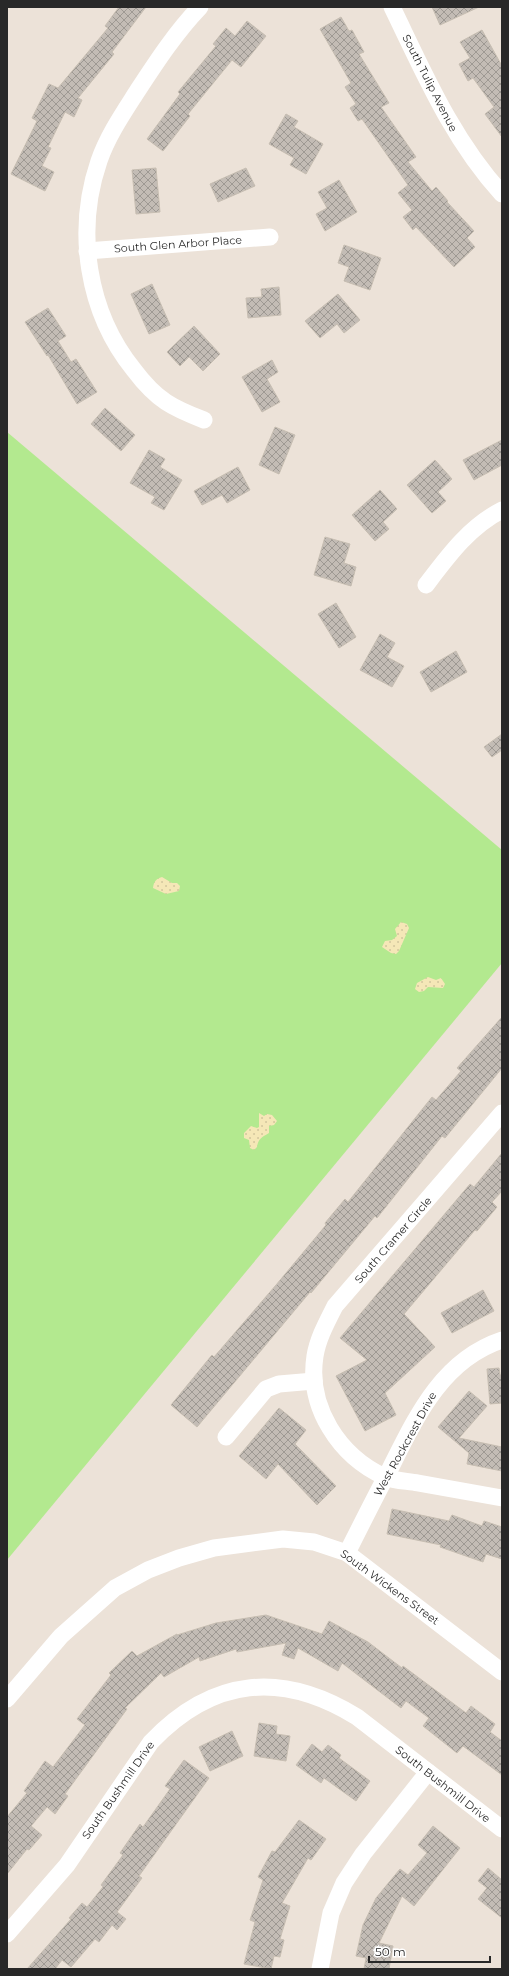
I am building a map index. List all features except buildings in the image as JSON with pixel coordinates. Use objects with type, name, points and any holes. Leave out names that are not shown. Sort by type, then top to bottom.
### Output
[{"type":"street","points":[[200,7],[155,63],[120,117],[107,142],[99,160],[89,200],[87,251],[89,270],[97,300],[111,336],[122,354],[142,380],[165,402],[204,420]]},
{"type":"street","name":"South Tulip Avenue","points":[[392,7],[444,114],[465,148],[502,194]]},
{"type":"street","name":"South Glen Arbor Place","points":[[87,251],[270,237]]},
{"type":"street","points":[[426,584],[463,538],[477,526],[502,510]]},
{"type":"street","name":"South Cramer Circle","points":[[502,1113],[335,1306],[322,1331],[315,1356],[314,1381],[320,1408],[338,1441],[360,1462],[386,1477],[502,1498]]},
{"type":"street","name":"West Rockcrest Drive","points":[[346,1553],[425,1403],[445,1377],[475,1353],[502,1340]]},
{"type":"street","points":[[226,1437],[266,1389],[279,1384],[314,1381]]},
{"type":"street","name":"South Wickens Street","points":[[7,1699],[61,1636],[90,1608],[115,1588],[148,1570],[179,1558],[214,1548],[283,1539],[314,1542],[346,1553],[502,1672]]},
{"type":"street","name":"South Bushmill Drive","points":[[7,1934],[67,1865],[151,1742],[180,1715],[212,1697],[246,1688],[281,1687],[320,1697],[357,1717],[502,1829]]},
{"type":"street","points":[[320,1969],[331,1913],[344,1882],[363,1854],[428,1772]]},
{"type":"green space","points":[[7,432],[502,850],[502,963],[7,1560]]},
{"type":"sand","points":[[162,877],[172,883],[177,883],[180,886],[179,891],[166,894],[153,888],[156,881]]},
{"type":"sand","points":[[401,922],[407,924],[409,928],[399,951],[396,954],[391,953],[382,947],[385,941],[392,940],[397,936],[395,929]]},
{"type":"sand","points":[[428,977],[436,980],[441,978],[445,984],[443,988],[428,987],[424,991],[419,992],[415,989],[417,983]]},
{"type":"sand","points":[[259,1113],[264,1116],[267,1114],[272,1115],[277,1121],[274,1125],[269,1126],[269,1133],[261,1138],[254,1150],[250,1148],[249,1140],[244,1138],[244,1133],[251,1126],[257,1128],[259,1127]]}]
